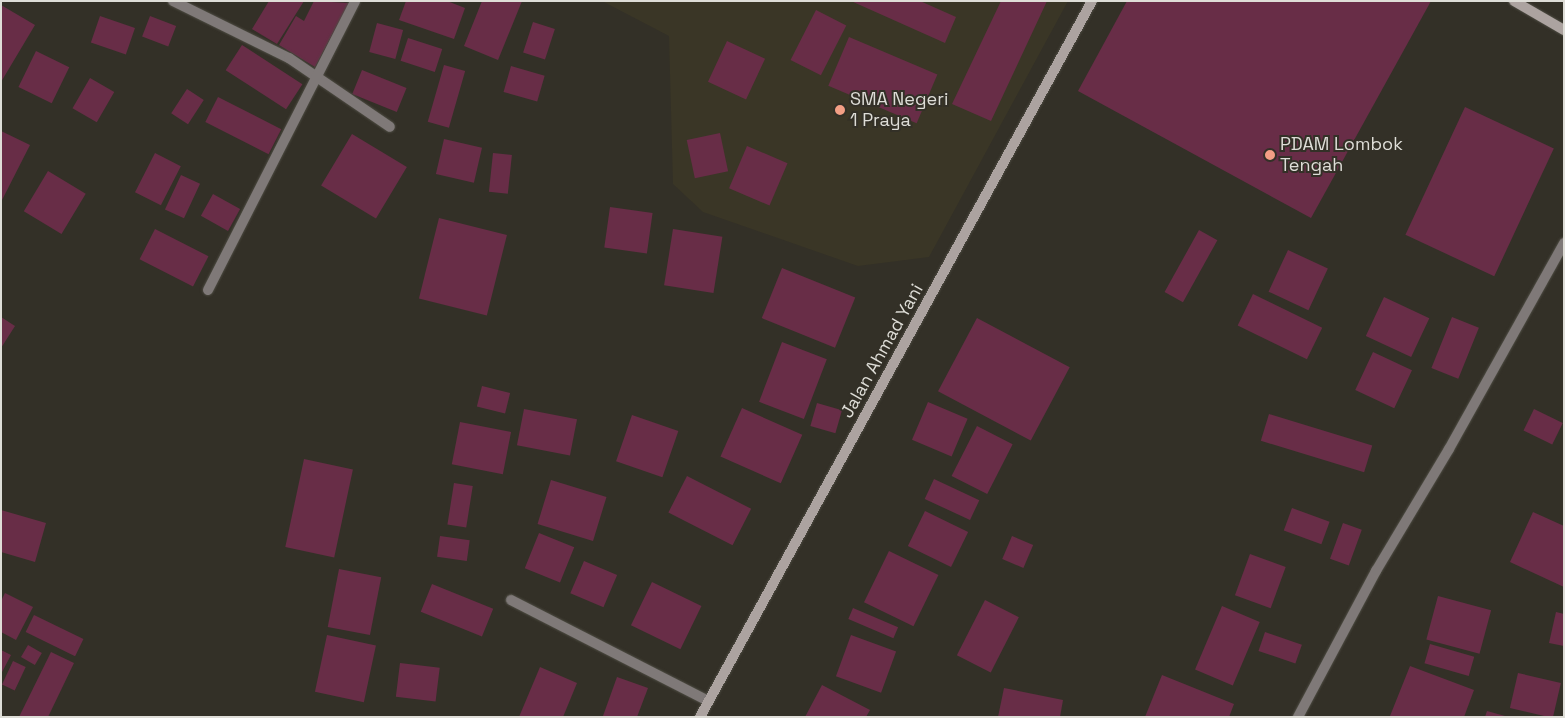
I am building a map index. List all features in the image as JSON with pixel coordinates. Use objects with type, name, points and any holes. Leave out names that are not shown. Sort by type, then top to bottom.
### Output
[{"type":"street","points":[[173,1],[320,75],[390,126]]},
{"type":"street","points":[[208,290],[320,75],[355,1]]},
{"type":"street","name":"Jalan Ahmad Yani","points":[[700,717],[1092,1]]},
{"type":"street","points":[[1514,1],[1564,30]]},
{"type":"street","points":[[1298,717],[1376,571],[1449,449],[1564,243]]},
{"type":"street","points":[[510,600],[708,702]]},
{"type":"shaded area","name":"SMA Negeri 1 Praya","points":[[602,1],[1068,1],[929,257],[858,266],[703,212],[673,184],[669,36]]},
{"type":"building","points":[[269,1],[304,1],[277,44],[252,29]]},
{"type":"building","points":[[314,1],[349,3],[315,67],[279,45],[296,16],[304,21]]},
{"type":"building","points":[[406,1],[447,1],[465,8],[454,39],[399,20]]},
{"type":"building","points":[[482,1],[522,1],[498,60],[464,46]]},
{"type":"building","points":[[851,1],[920,1],[956,17],[945,43]]},
{"type":"building","points":[[1001,1],[1047,1],[991,121],[952,104]]},
{"type":"building","name":"PDAM Lombok Tengah","points":[[1127,1],[1431,1],[1311,218],[1078,91]]},
{"type":"building","points":[[1,5],[35,25],[1,82]]},
{"type":"building","points":[[816,10],[846,25],[821,75],[791,60]]},
{"type":"building","points":[[100,16],[135,28],[126,55],[91,42]]},
{"type":"building","points":[[150,16],[176,26],[168,47],[142,37]]},
{"type":"building","points":[[533,22],[555,29],[545,60],[523,52]]},
{"type":"building","points":[[377,23],[403,30],[395,59],[369,52]]},
{"type":"building","points":[[849,37],[937,75],[917,123],[828,86]]},
{"type":"building","points":[[408,38],[442,49],[435,72],[401,61]]},
{"type":"building","points":[[727,41],[765,59],[746,100],[708,82]]},
{"type":"building","points":[[242,45],[302,84],[286,109],[226,70]]},
{"type":"building","points":[[36,51],[69,67],[52,103],[18,87]]},
{"type":"building","points":[[444,65],[465,71],[449,128],[428,122]]},
{"type":"building","points":[[511,66],[545,76],[537,102],[504,92]]},
{"type":"building","points":[[362,70],[407,88],[397,112],[352,94]]},
{"type":"building","points":[[90,78],[114,92],[97,122],[72,108]]},
{"type":"building","points":[[187,89],[204,100],[188,124],[171,113]]},
{"type":"building","points":[[218,97],[281,129],[269,154],[205,122]]},
{"type":"building","points":[[1465,107],[1554,148],[1494,276],[1405,235]]},
{"type":"building","points":[[1,131],[30,145],[1,202]]},
{"type":"building","points":[[720,133],[728,171],[695,178],[687,140]]},
{"type":"building","points":[[352,134],[407,167],[376,218],[321,185]]},
{"type":"building","points":[[444,139],[482,148],[474,183],[436,174]]},
{"type":"building","points":[[747,146],[788,163],[770,206],[729,188]]},
{"type":"building","points":[[155,153],[181,166],[161,205],[135,192]]},
{"type":"building","points":[[493,153],[512,155],[508,194],[489,192]]},
{"type":"building","points":[[48,171],[86,194],[62,234],[24,211]]},
{"type":"building","points":[[181,175],[200,184],[184,218],[165,209]]},
{"type":"building","points":[[213,194],[240,209],[228,231],[201,216]]},
{"type":"building","points":[[610,207],[653,213],[647,254],[604,248]]},
{"type":"building","points":[[439,218],[507,235],[487,315],[419,299]]},
{"type":"building","points":[[155,229],[208,256],[193,287],[140,259]]},
{"type":"building","points":[[673,229],[722,237],[713,293],[664,285]]},
{"type":"building","points":[[1199,230],[1217,240],[1183,302],[1165,292]]},
{"type":"building","points":[[1288,250],[1328,269],[1308,310],[1269,292]]},
{"type":"building","points":[[782,268],[855,298],[835,348],[762,318]]},
{"type":"building","points":[[1253,294],[1322,328],[1307,359],[1238,325]]},
{"type":"building","points":[[1384,297],[1429,318],[1411,357],[1366,336]]},
{"type":"building","points":[[1,317],[15,326],[1,348]]},
{"type":"building","points":[[1452,317],[1479,328],[1458,379],[1431,368]]},
{"type":"building","points":[[977,318],[1070,367],[1031,441],[938,391]]},
{"type":"building","points":[[782,342],[827,359],[804,419],[759,402]]},
{"type":"building","points":[[1373,352],[1412,370],[1394,408],[1355,390]]},
{"type":"building","points":[[482,386],[510,393],[505,413],[477,406]]},
{"type":"building","points":[[928,402],[968,419],[952,457],[912,440]]},
{"type":"building","points":[[817,403],[842,410],[835,433],[810,426]]},
{"type":"building","points":[[742,408],[802,435],[781,483],[720,456]]},
{"type":"building","points":[[524,409],[577,419],[570,456],[517,445]]},
{"type":"building","points":[[1534,409],[1563,423],[1552,445],[1523,431]]},
{"type":"building","points":[[1269,414],[1372,446],[1364,472],[1261,441]]},
{"type":"building","points":[[632,415],[678,431],[662,477],[616,461]]},
{"type":"building","points":[[460,422],[511,432],[503,474],[452,464]]},
{"type":"building","points":[[977,426],[1013,444],[987,494],[952,476]]},
{"type":"building","points":[[304,459],[353,469],[334,557],[285,547]]},
{"type":"building","points":[[687,476],[751,509],[733,545],[668,513]]},
{"type":"building","points":[[934,479],[979,500],[970,520],[925,499]]},
{"type":"building","points":[[551,480],[606,497],[593,541],[538,524]]},
{"type":"building","points":[[454,483],[473,486],[466,527],[447,524]]},
{"type":"building","points":[[1292,508],[1330,522],[1321,544],[1284,531]]},
{"type":"building","points":[[1,510],[46,523],[35,562],[1,552]]},
{"type":"building","points":[[925,511],[968,532],[951,567],[908,546]]},
{"type":"building","points":[[1533,512],[1564,526],[1564,587],[1510,562]]},
{"type":"building","points":[[1343,523],[1362,530],[1349,566],[1330,559]]},
{"type":"building","points":[[539,533],[574,547],[560,582],[525,568]]},
{"type":"building","points":[[440,536],[470,540],[467,561],[437,557]]},
{"type":"building","points":[[1012,536],[1033,545],[1023,568],[1002,559]]},
{"type":"building","points":[[889,551],[938,575],[913,626],[864,602]]},
{"type":"building","points":[[1250,554],[1286,567],[1271,608],[1235,595]]},
{"type":"building","points":[[584,561],[617,575],[603,607],[570,593]]},
{"type":"building","points":[[339,569],[381,577],[370,635],[328,627]]},
{"type":"building","points":[[652,582],[701,606],[680,649],[631,625]]},
{"type":"building","points":[[432,584],[493,609],[482,637],[421,612]]},
{"type":"building","points":[[5,593],[33,607],[16,640],[1,632],[1,601]]},
{"type":"building","points":[[1438,596],[1491,610],[1479,654],[1426,639]]},
{"type":"building","points":[[985,600],[1019,617],[991,672],[957,655]]},
{"type":"building","points":[[1222,606],[1260,622],[1233,686],[1195,670]]},
{"type":"building","points":[[853,608],[898,627],[893,638],[848,619]]},
{"type":"building","points":[[1556,612],[1564,614],[1564,646],[1549,643]]},
{"type":"building","points":[[34,615],[83,639],[75,656],[26,632]]},
{"type":"building","points":[[1265,632],[1302,645],[1295,664],[1258,651]]},
{"type":"building","points":[[327,635],[376,645],[364,702],[315,692]]},
{"type":"building","points":[[851,635],[896,651],[881,693],[836,676]]},
{"type":"building","points":[[1430,644],[1474,657],[1469,676],[1424,663]]},
{"type":"building","points":[[28,645],[42,653],[35,665],[21,657]]},
{"type":"building","points":[[1,650],[11,655],[1,674]]},
{"type":"building","points":[[51,652],[74,663],[48,717],[19,717]]},
{"type":"building","points":[[13,661],[26,667],[15,690],[2,685]]},
{"type":"building","points":[[400,663],[440,668],[436,702],[396,697]]},
{"type":"building","points":[[1410,666],[1474,690],[1464,717],[1390,716]]},
{"type":"building","points":[[540,667],[577,683],[563,717],[519,717]]},
{"type":"building","points":[[1518,673],[1561,683],[1553,717],[1510,708]]},
{"type":"building","points":[[1162,675],[1234,704],[1229,717],[1145,717]]},
{"type":"building","points":[[617,677],[648,688],[637,717],[603,716]]},
{"type":"building","points":[[822,685],[870,710],[866,717],[805,717]]},
{"type":"building","points":[[1004,688],[1063,700],[1060,717],[998,717]]},
{"type":"building","points":[[1487,711],[1505,716],[1505,717],[1485,717]]},
{"type":"place","name":"SMA Negeri 1 Praya","points":[[840,110]]},
{"type":"place","name":"PDAM Lombok Tengah","points":[[1270,155]]}]
